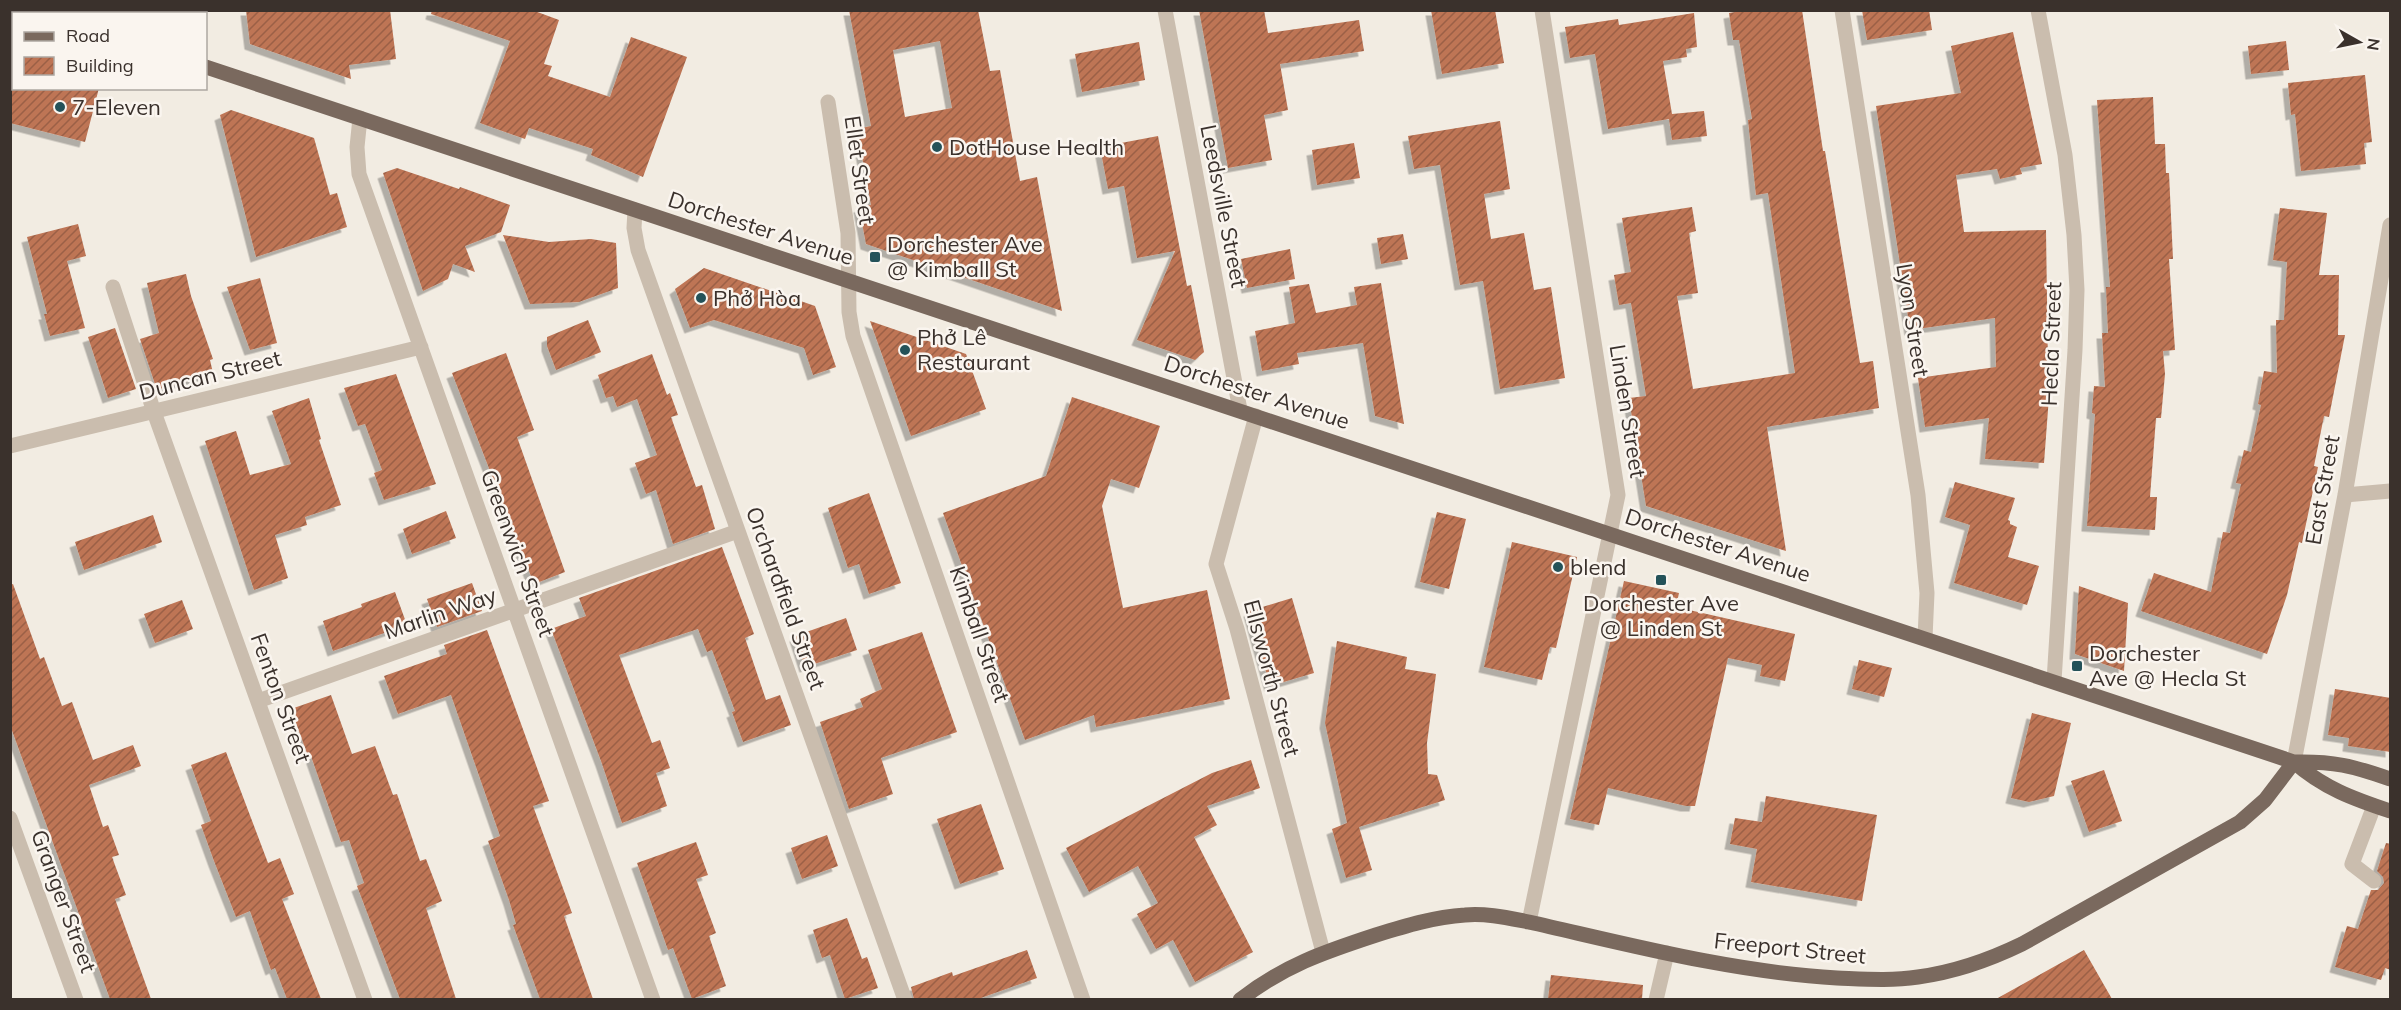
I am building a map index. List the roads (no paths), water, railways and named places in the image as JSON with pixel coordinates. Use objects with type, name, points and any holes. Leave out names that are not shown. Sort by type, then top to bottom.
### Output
[{"type":"main road","name":"Dorchester Avenue","points":[[207,67],[2294,762],[2331,761],[2391,779]]},
{"type":"main road","name":"Dorchester Avenue","points":[[2294,762],[2320,783],[2347,797],[2391,811]]},
{"type":"main road","name":"Freeport Street","points":[[1240,999],[1272,976],[1323,952],[1433,918],[1482,915],[1529,922],[1748,970],[1819,977],[1903,979],[1962,968],[1992,958],[2022,944],[2240,822],[2265,801],[2294,762]]},
{"type":"street","name":"Leedsville Street","points":[[1165,10],[1240,410]]},
{"type":"street","name":"Linden Street","points":[[1529,922],[1618,495],[1542,10]]},
{"type":"street","name":"Lyon Street","points":[[1842,10],[1918,495],[1927,594],[1925,638]]},
{"type":"street","name":"Hecla Street","points":[[2037,10],[2065,154],[2076,272],[2075,350],[2054,681]]},
{"type":"street","name":"Ellet Street","points":[[828,102],[848,233],[848,280]]},
{"type":"street","name":"Greenwich Street","points":[[360,118],[357,147],[359,174],[653,999]]},
{"type":"street","name":"Orchardfield Street","points":[[635,210],[634,228],[638,250],[905,999]]},
{"type":"street","name":"East Street","points":[[2294,762],[2345,495],[2391,225]]},
{"type":"street","name":"Kimball Street","points":[[848,280],[849,321],[853,336],[1083,999]]},
{"type":"street","name":"Fenton Street","points":[[113,287],[154,412],[365,999]]},
{"type":"street","name":"Duncan Street","points":[[10,446],[421,347]]},
{"type":"street","name":"Ellsworth Street","points":[[1256,416],[1216,564],[1237,628],[1323,952]]},
{"type":"street","points":[[2345,495],[2391,491]]},
{"type":"street","name":"Marlin Way","points":[[258,701],[738,531]]},
{"type":"street","points":[[2374,806],[2352,864],[2374,880]]},
{"type":"street","name":"Granger Street","points":[[10,818],[76,999]]},
{"type":"street","points":[[1656,999],[1667,953]]},
{"type":"place","name":"7-Eleven","points":[[60,107]]},
{"type":"place","name":"DotHouse Health","points":[[937,147]]},
{"type":"place","name":"Dorchester Ave @ Kimball St","points":[[875,257]]},
{"type":"place","name":"Phở Hòa","points":[[701,298]]},
{"type":"place","name":"Phở Lê Restaurant","points":[[905,350]]},
{"type":"place","name":"blend","points":[[1558,567]]},
{"type":"place","name":"Dorchester Ave @ Linden St","points":[[1661,580]]},
{"type":"place","name":"Dorchester Ave @ Hecla St","points":[[2077,666]]}]
